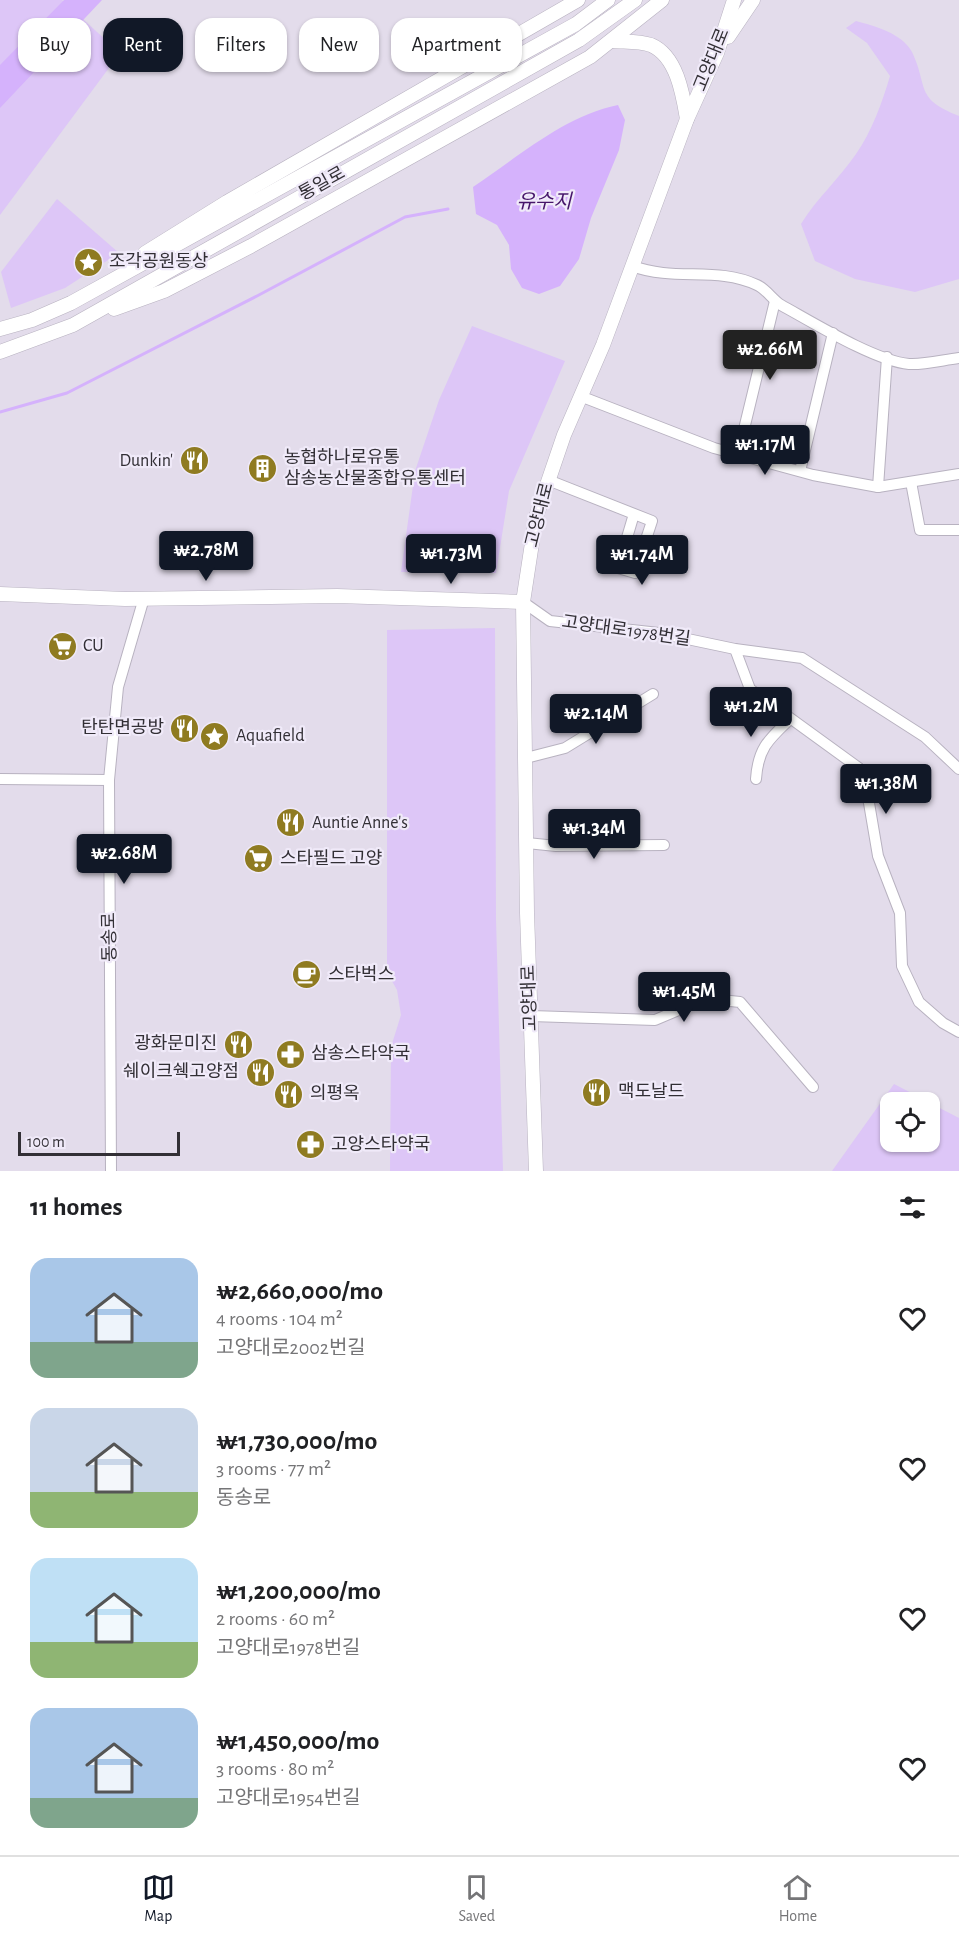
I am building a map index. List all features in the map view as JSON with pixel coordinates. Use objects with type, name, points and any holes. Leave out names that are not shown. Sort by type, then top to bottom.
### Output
[{"type":"main road","points":[[70,303],[227,202],[578,0]]},
{"type":"main road","name":"통일로","points":[[0,329],[32,320],[70,303],[576,24],[608,0]]},
{"type":"main road","name":"통일로","points":[[0,352],[73,325],[579,40],[636,0]]},
{"type":"main road","points":[[73,325],[164,291],[251,246],[590,57],[662,0]]},
{"type":"main road","name":"고양대로","points":[[536,1171],[523,602],[536,517],[548,480],[687,119],[717,53],[734,0]]},
{"type":"main road","points":[[717,53],[753,0]]},
{"type":"main road","points":[[613,41],[651,46],[659,51],[670,65],[681,86],[687,119]]},
{"type":"main road","points":[[0,594],[144,598],[337,596],[523,602]]},
{"type":"street","points":[[632,266],[654,274],[726,274],[759,285],[775,301],[833,333],[886,357],[910,364],[959,358]]},
{"type":"street","points":[[738,454],[775,301]]},
{"type":"street","points":[[800,471],[833,333]]},
{"type":"street","points":[[878,487],[886,357]]},
{"type":"street","points":[[580,396],[714,448],[800,471],[878,487],[959,474]]},
{"type":"street","points":[[548,480],[652,521],[635,573],[618,568],[634,514]]},
{"type":"street","points":[[911,482],[920,530],[959,530]]},
{"type":"street","name":"동송로","points":[[111,1171],[109,780],[118,687],[144,598]]},
{"type":"street","name":"고양대로1978번길","points":[[523,602],[550,621],[659,633],[735,649],[802,658],[926,737],[959,769]]},
{"type":"street","points":[[735,649],[750,689],[859,768],[869,803],[879,856],[900,913],[902,966],[919,1002],[943,1023],[959,1032]]},
{"type":"street","points":[[526,758],[565,748],[653,694]]},
{"type":"street","points":[[756,779],[757,764],[765,743],[790,719]]},
{"type":"street","points":[[0,778],[109,780]]},
{"type":"street","points":[[527,843],[556,846],[664,845]]},
{"type":"street","points":[[531,1016],[655,1020],[695,1003],[721,1000],[740,1002],[813,1087]]},
{"type":"shaded area","points":[[0,0],[62,0],[82,18],[18,18],[18,72],[91,72],[91,26],[103,37],[103,72],[106,72],[0,215]]},
{"type":"shaded area","points":[[856,21],[887,31],[902,40],[912,52],[929,97],[945,110],[959,116],[959,279],[915,292],[855,279],[815,261],[801,224],[862,145],[876,116],[890,76],[867,43],[846,28]]},
{"type":"shaded area","points":[[57,199],[119,253],[65,288],[11,308],[1,272]]},
{"type":"shaded area","points":[[472,326],[565,361],[509,491],[496,573],[401,572],[415,471],[439,400]]},
{"type":"shaded area","points":[[495,628],[496,919],[503,1171],[390,1171],[391,1047],[401,1015],[397,990],[387,972],[387,630]]},
{"type":"shaded area","points":[[894,1084],[910,1092],[888,1092]]},
{"type":"shaded area","points":[[880,1104],[880,1152],[940,1152],[940,1108],[959,1118],[959,1171],[832,1171]]},
{"type":"water","points":[[64,0],[102,0],[85,18],[46,18]]},
{"type":"water","points":[[18,47],[18,72],[34,72],[0,108],[0,65]]},
{"type":"water","name":"유수지","points":[[618,105],[625,120],[619,150],[591,218],[579,259],[560,286],[539,294],[522,288],[511,269],[509,245],[497,225],[476,214],[473,187],[560,128],[598,110]]},
{"type":"waterway","points":[[0,412],[67,393],[405,217],[448,209]]},
{"type":"place","name":"조각공원동상","points":[[88,262]]},
{"type":"place","name":"Dunkin'","points":[[194,461]]},
{"type":"place","name":"농협하나로유통 삼송농산물종합유통센터","points":[[263,468]]},
{"type":"place","name":"CU","points":[[62,646]]},
{"type":"place","name":"탄탄면공방","points":[[185,728]]},
{"type":"place","name":"Aquafield","points":[[215,736]]},
{"type":"place","name":"Auntie Anne's","points":[[291,823]]},
{"type":"place","name":"스타필드 고양","points":[[259,859]]},
{"type":"place","name":"스타벅스","points":[[307,975]]},
{"type":"place","name":"광화문미진","points":[[238,1044]]},
{"type":"place","name":"삼송스타약국","points":[[290,1054]]},
{"type":"place","name":"쉐이크쉑고양점","points":[[260,1072]]},
{"type":"place","name":"맥도날드","points":[[597,1092]]},
{"type":"place","name":"의평옥","points":[[289,1094]]},
{"type":"place","name":"고양스타약국","points":[[310,1145]]}]
